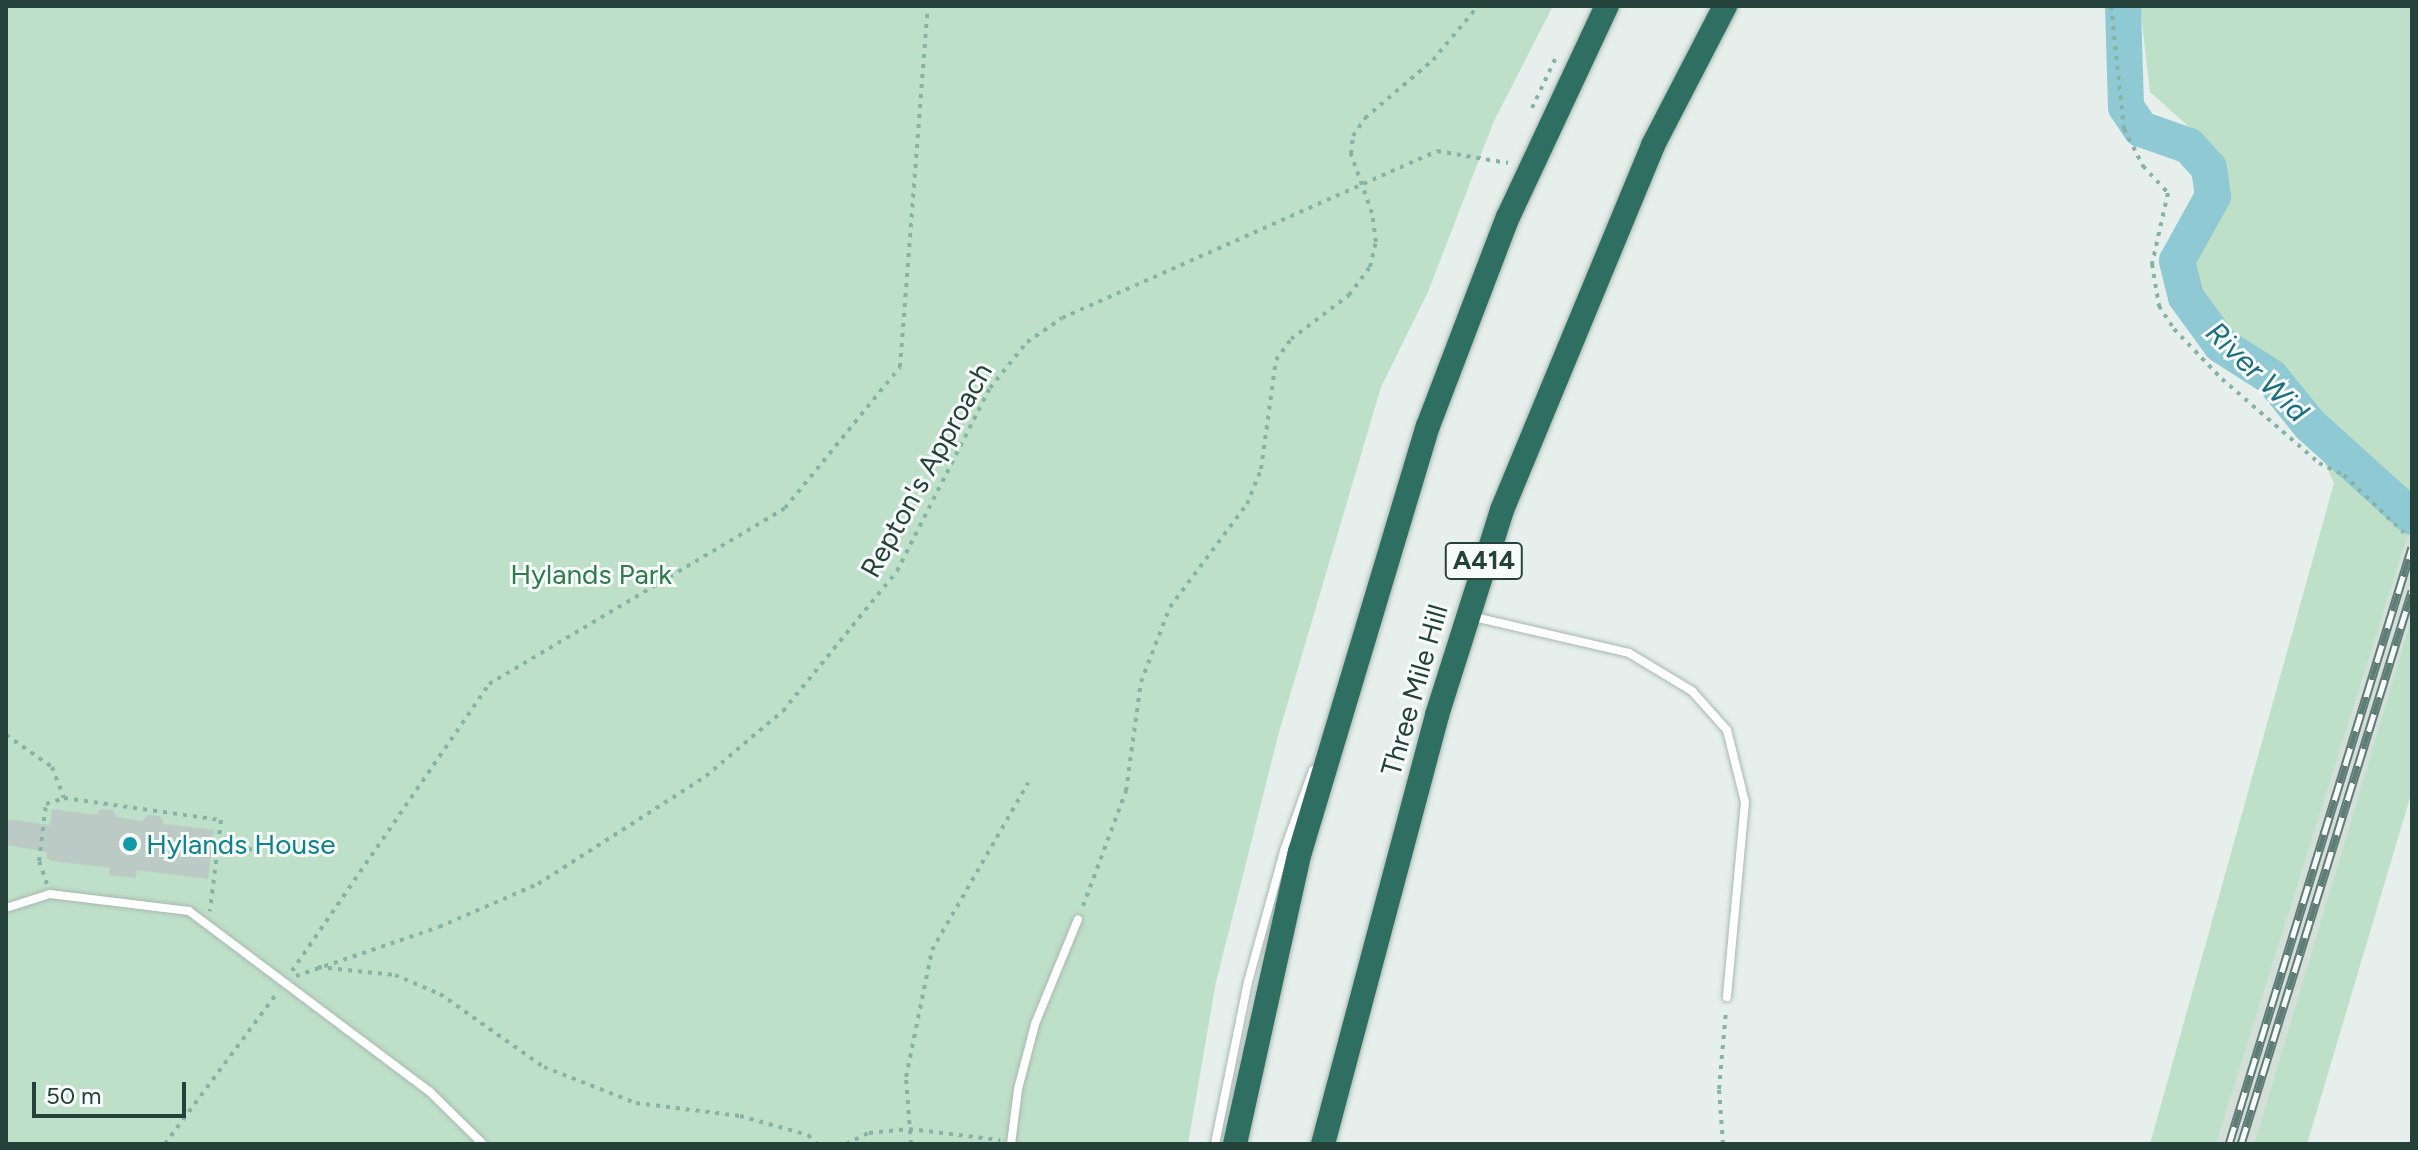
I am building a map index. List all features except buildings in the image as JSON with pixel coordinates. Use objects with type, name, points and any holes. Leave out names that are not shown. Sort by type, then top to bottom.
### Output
[{"type":"highway","points":[[1235,1144],[1296,867],[1345,692],[1428,426],[1487,268],[1607,6]]},
{"type":"highway","name":"Three Mile Hill","points":[[1323,1144],[1466,615],[1597,273],[1653,145],[1725,6]]},
{"type":"lane","points":[[1466,615],[1629,653],[1692,691],[1727,730],[1745,802],[1727,997]]},
{"type":"lane","points":[[1215,1144],[1231,1052],[1284,851],[1345,692]]},
{"type":"lane","points":[[6,908],[50,894],[189,911],[287,979],[429,1091],[483,1144]]},
{"type":"lane","points":[[1011,1144],[1018,1089],[1035,1024],[1078,919]]},
{"type":"path","points":[[165,1144],[287,979],[489,684],[785,508],[900,367],[928,6]]},
{"type":"path","points":[[1078,919],[1126,791],[1141,682],[1164,620],[1193,573],[1247,504],[1261,469],[1276,360],[1291,339],[1349,295],[1370,267],[1376,242],[1351,154],[1353,136],[1365,118],[1433,60],[1478,6]]},
{"type":"path","points":[[2111,6],[2124,129],[2143,166],[2168,193],[2152,264],[2159,306],[2174,329],[2222,379],[2319,463],[2344,475],[2404,533]]},
{"type":"path","points":[[1530,115],[1561,47]]},
{"type":"path","name":"Repton's Approach","points":[[287,979],[439,927],[538,884],[706,776],[783,711],[897,571],[990,388],[1027,342],[1075,312],[1437,151],[1481,162],[1508,163],[1516,156]]},
{"type":"path","points":[[6,735],[52,767],[64,798]]},
{"type":"path","points":[[911,1144],[908,1061],[932,950],[1028,783]]},
{"type":"path","points":[[50,894],[39,861],[46,804],[64,798],[221,820],[209,925]]},
{"type":"path","points":[[218,845],[285,854]]},
{"type":"path","points":[[316,967],[395,975],[440,994],[544,1067],[636,1103],[740,1116],[808,1135],[817,1144]]},
{"type":"path","points":[[1723,1144],[1719,1089],[1727,997]]},
{"type":"path","points":[[846,1144],[869,1133],[909,1129],[1011,1144]]},
{"type":"shaded area","points":[[2412,522],[2412,616],[2254,1144],[2216,1144]]},
{"type":"green space","name":"Hylands Park","points":[[6,6],[1553,6],[1494,121],[1428,292],[1381,387],[1278,736],[1216,982],[1188,1144],[6,1144]]},
{"type":"green space","points":[[2140,6],[2412,6],[2412,522],[2216,1144],[2150,1144],[2334,483],[2285,375],[2213,358],[2164,287],[2197,258],[2223,185],[2215,150],[2150,92]]},
{"type":"green space","points":[[2412,616],[2412,791],[2307,1144],[2254,1144]]},
{"type":"waterway","name":"River Wid","points":[[2123,6],[2126,107],[2141,129],[2189,146],[2209,168],[2213,196],[2177,261],[2186,297],[2221,345],[2271,377],[2310,425],[2412,517]]},
{"type":"railway","points":[[2229,1144],[2412,547]]},
{"type":"railway","points":[[2241,1144],[2412,591]]},
{"type":"place","name":"Hylands House","points":[[130,844]]}]
